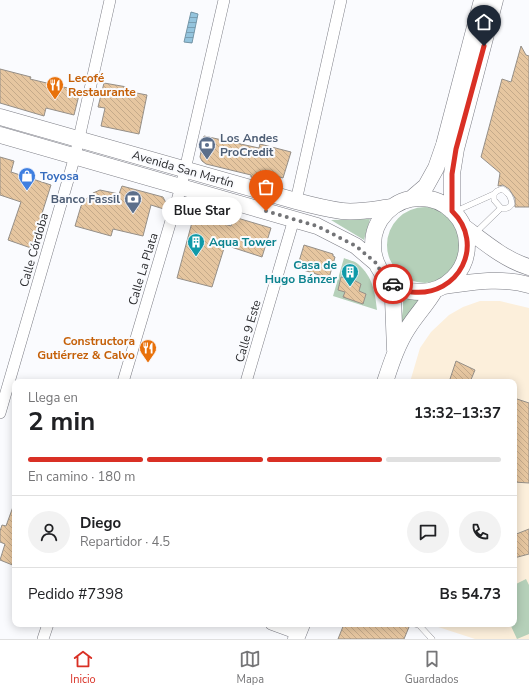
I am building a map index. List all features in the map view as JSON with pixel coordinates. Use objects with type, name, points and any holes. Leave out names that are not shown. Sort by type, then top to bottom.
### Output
[{"type":"main road","points":[[412,198],[426,186],[436,168],[462,82],[482,0]]},
{"type":"main road","points":[[453,211],[452,174],[456,149],[495,0]]},
{"type":"main road","name":"Avenida San Martín","points":[[0,117],[296,201],[343,211],[361,211],[392,207]]},
{"type":"main road","name":"Avenida San Martín","points":[[0,135],[317,226],[356,246],[380,270]]},
{"type":"main road","points":[[395,352],[393,299],[372,248],[374,232],[381,218],[392,207],[402,201],[412,198],[427,198],[441,202],[453,211],[469,234],[510,259],[529,267]]},
{"type":"main road","points":[[386,379],[395,352],[408,328],[439,288],[454,278],[463,267],[467,254],[469,234]]},
{"type":"main road","points":[[380,270],[395,286],[407,291],[421,293],[439,288],[491,280],[502,280],[529,285]]},
{"type":"street","name":"Calle Córdoba","points":[[0,413],[80,139],[110,0]]},
{"type":"street","name":"Calle La Plata","points":[[125,379],[181,187],[224,0]]},
{"type":"street","points":[[296,201],[341,0]]},
{"type":"street","name":"Calle 9 Este","points":[[247,379],[294,219]]},
{"type":"street","points":[[42,639],[47,627]]},
{"type":"street","points":[[281,627],[299,632]]},
{"type":"lane","points":[[453,211],[494,194],[497,190],[507,192],[511,198],[512,204],[509,208],[501,208],[469,234]]},
{"type":"lane","points":[[494,194],[494,200],[501,208]]},
{"type":"lane","points":[[421,627],[432,639]]},
{"type":"shaded area","points":[[480,301],[500,301],[529,308],[529,639],[475,639],[438,627],[517,627],[517,379],[411,379],[420,348],[431,332],[449,315],[463,307]]},
{"type":"green space","points":[[418,207],[432,207],[446,213],[457,224],[463,238],[463,252],[460,260],[452,272],[446,277],[432,283],[418,283],[404,277],[393,266],[387,252],[387,238],[393,224],[404,213]]},
{"type":"green space","points":[[370,219],[364,240],[331,220]]},
{"type":"green space","points":[[344,258],[357,263],[367,274],[374,291],[377,310],[333,296]]},
{"type":"green space","points":[[403,298],[425,299],[400,331],[403,308]]},
{"type":"green space","points":[[526,579],[529,585],[529,634],[517,639],[511,627],[517,627],[517,584]]},
{"type":"water","points":[[191,12],[198,14],[192,43],[184,42]]},
{"type":"building","points":[[521,46],[526,55],[529,56],[529,207],[515,207],[515,198],[509,189],[503,185],[498,186],[500,173],[481,157],[502,79],[511,82]]},
{"type":"building","points":[[0,69],[31,77],[30,79],[80,91],[74,115],[46,108],[44,116],[0,103]]},
{"type":"building","points":[[104,83],[127,87],[126,91],[147,95],[139,134],[101,126],[105,108],[98,107]]},
{"type":"building","points":[[204,136],[259,148],[260,144],[291,152],[283,178],[269,174],[267,181],[251,177],[251,175],[206,164],[200,157]]},
{"type":"building","points":[[0,157],[14,161],[11,172],[51,185],[31,248],[8,240],[21,202],[0,195]]},
{"type":"building","points":[[122,186],[163,197],[168,207],[167,210],[151,205],[143,236],[113,229],[111,236],[75,226],[81,206],[87,198],[100,190],[119,194]]},
{"type":"building","points":[[194,215],[231,226],[234,217],[271,228],[262,257],[225,245],[212,287],[177,278]]},
{"type":"building","points":[[304,245],[333,254],[335,257],[329,278],[297,268]]},
{"type":"building","name":"Casa de Hugo Bánzer","points":[[341,277],[348,279],[348,277],[361,284],[359,291],[366,294],[363,304],[343,297],[345,292],[338,290]]},
{"type":"building","points":[[456,361],[475,370],[471,379],[450,379]]},
{"type":"building","points":[[517,399],[529,403],[529,483],[517,482]]},
{"type":"building","points":[[12,510],[12,565],[0,560],[5,544],[0,542],[0,531],[2,525],[6,526]]},
{"type":"building","points":[[529,529],[529,554],[517,557],[517,534]]},
{"type":"building","points":[[343,627],[409,627],[404,639],[338,639]]},
{"type":"way so far","points":[[266,211],[317,226],[356,246],[376,263],[384,277],[393,284]]},
{"type":"place","name":"Lecofé Restaurante","points":[[55,100]]},
{"type":"place","name":"Los Andes ProCredit","points":[[207,160]]},
{"type":"place","name":"Toyosa","points":[[27,191]]},
{"type":"place","name":"Blue Star","points":[[266,211]]},
{"type":"place","name":"Banco Fassil","points":[[133,214]]},
{"type":"place","name":"Aqua Tower","points":[[196,257]]},
{"type":"place","name":"Casa de Hugo Bánzer","points":[[350,287]]},
{"type":"place","name":"Constructora Gutiérrez & Calvo","points":[[148,363]]},
{"type":"route","points":[[393,284],[407,291],[421,293],[435,290],[444,286],[454,278],[463,267],[467,254],[468,240],[464,226],[460,219],[452,211],[452,174],[456,149],[484,46]]}]
